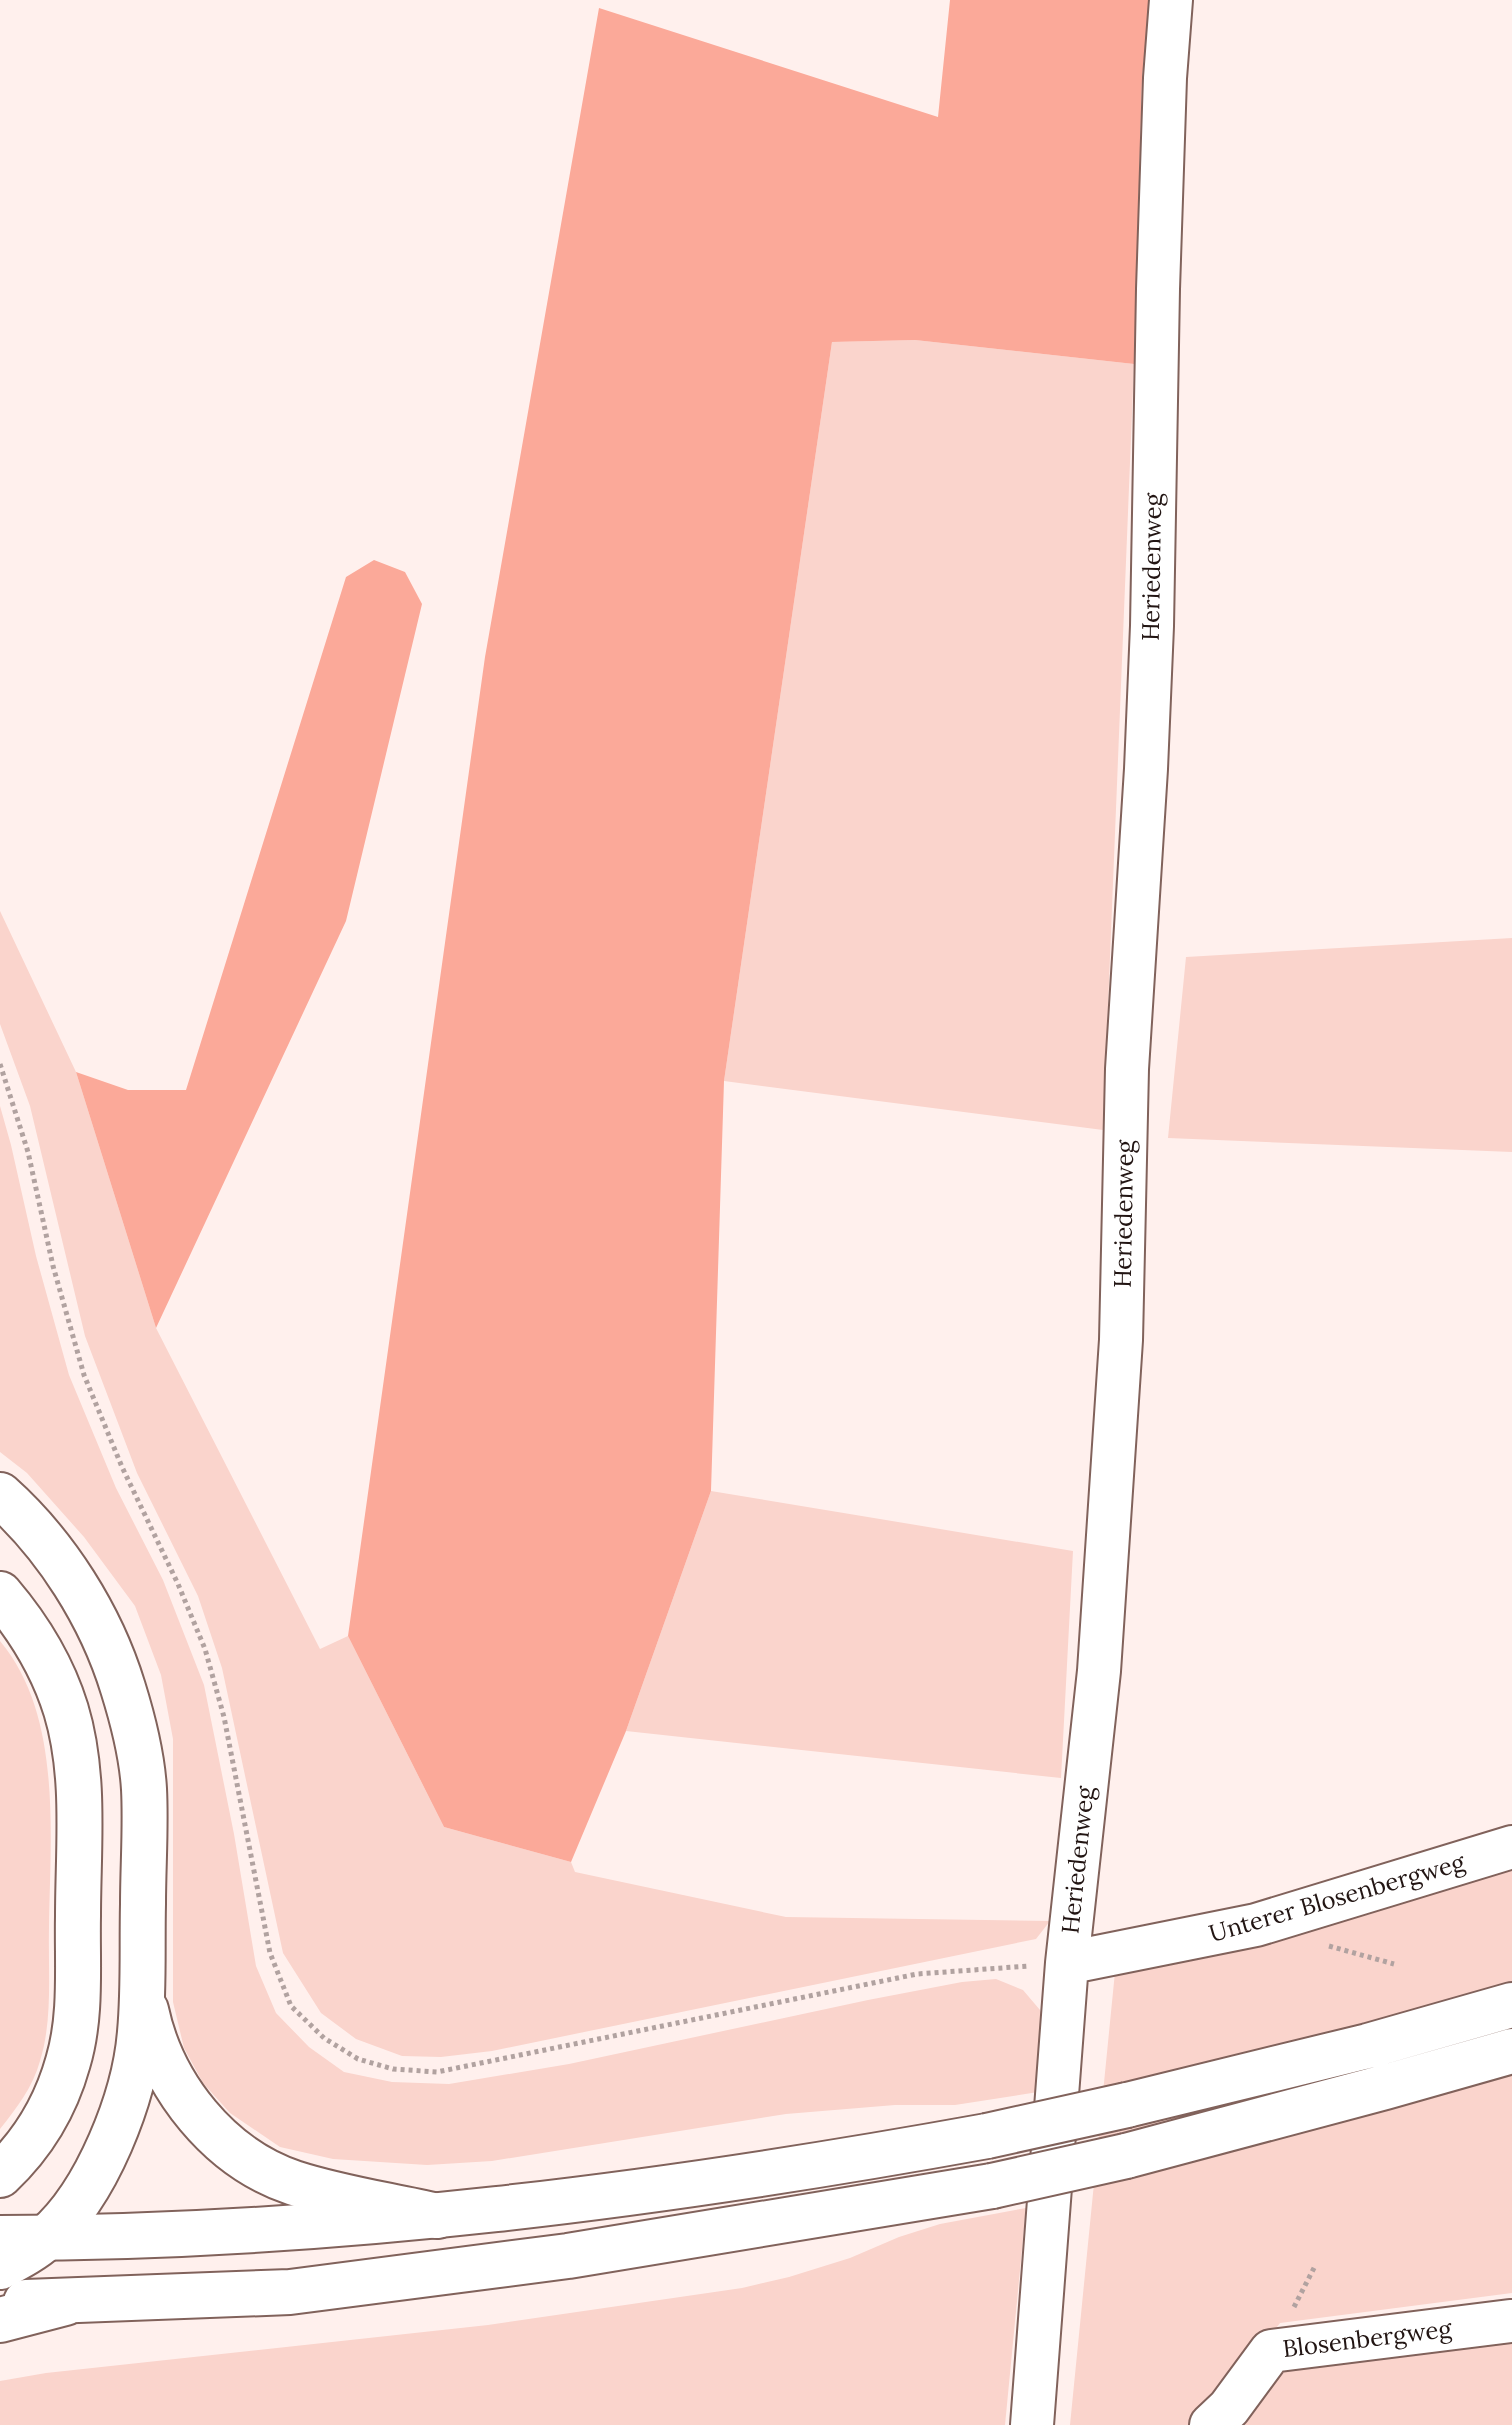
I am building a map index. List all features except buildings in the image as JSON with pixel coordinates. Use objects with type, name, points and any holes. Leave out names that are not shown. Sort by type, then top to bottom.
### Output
[{"type":"main road","points":[[0,1495],[47,1545],[77,1589],[102,1636],[126,1697],[144,1787],[142,1992],[134,2073],[122,2113],[91,2179],[47,2238],[0,2267]]},
{"type":"main road","points":[[0,1594],[28,1631],[50,1669],[66,1710],[76,1753],[79,1797],[77,2023],[57,2097],[38,2131],[0,2175]]},
{"type":"main road","points":[[142,1992],[155,2043],[166,2067],[180,2093],[220,2138],[267,2171],[294,2183],[437,2216]]},
{"type":"main road","points":[[0,2238],[146,2236],[437,2216],[829,2164],[987,2136],[1127,2105],[1368,2046],[1512,2005]]},
{"type":"main road","points":[[0,2302],[65,2303],[290,2292],[568,2256],[992,2186],[1126,2156],[1512,2051]]},
{"type":"main road","points":[[0,2320],[65,2303]]},
{"type":"street","name":"Heriedenweg","points":[[1032,2425],[1067,1963],[1099,1671],[1121,1340],[1127,1069],[1149,689],[1163,123],[1171,0]]},
{"type":"street","name":"Unterer Blosenbergweg","points":[[1067,1963],[1256,1925],[1512,1847]]},
{"type":"street","name":"Blosenbergweg","points":[[1211,2425],[1229,2408],[1271,2351],[1510,2321]]},
{"type":"path","points":[[0,1064],[28,1152],[53,1266],[84,1375],[122,1467],[178,1584],[205,1649],[224,1717],[270,1953],[291,2006],[324,2038],[358,2059],[393,2069],[437,2072],[917,1974],[1067,1963]]},
{"type":"shaded area","points":[[950,0],[1150,0],[1142,79],[1134,364],[915,340],[832,342],[724,1081],[711,1491],[626,1731],[571,1862],[444,1827],[348,1636],[485,657],[599,8],[938,117]]},
{"type":"shaded area","points":[[915,340],[1134,364],[1103,1130],[724,1081],[832,342]]},
{"type":"shaded area","points":[[374,560],[405,572],[422,604],[346,921],[156,1328],[76,1072],[128,1090],[186,1090],[346,577]]},
{"type":"shaded area","points":[[0,911],[76,1072],[156,1328],[320,1649],[348,1636],[444,1827],[571,1862],[575,1872],[786,1917],[1050,1921],[1036,1939],[492,2051],[441,2057],[402,2056],[356,2039],[321,2013],[283,1953],[222,1668],[198,1596],[137,1473],[85,1336],[30,1106],[0,1024]]},
{"type":"shaded area","points":[[1512,938],[1512,1152],[1168,1138],[1186,957]]},
{"type":"shaded area","points":[[0,1106],[69,1375],[116,1488],[163,1580],[204,1685],[256,1966],[276,2013],[309,2047],[344,2072],[392,2082],[449,2084],[569,2064],[868,2000],[962,1982],[996,1979],[1023,1990],[1040,2010],[1048,2031],[1038,2092],[955,2105],[895,2105],[786,2114],[492,2161],[427,2165],[333,2159],[280,2147],[230,2113],[203,2083],[184,2048],[173,2002],[173,1739],[161,1675],[135,1606],[84,1537],[27,1473],[0,1452]]},
{"type":"shaded area","points":[[711,1491],[1073,1551],[1061,1778],[626,1731]]},
{"type":"shaded area","points":[[0,1641],[20,1671],[34,1705],[43,1741],[51,1817],[51,1855],[47,2029],[37,2071],[18,2106],[0,2129]]},
{"type":"shaded area","points":[[1512,1866],[1512,2293],[1280,2323],[1232,2386],[1194,2425],[1070,2425],[1115,1972],[1367,1915]]},
{"type":"shaded area","points":[[1026,2208],[1005,2425],[0,2425],[0,2381],[46,2373],[488,2325],[742,2288],[850,2258],[940,2224]]},
{"type":"shaded area","points":[[1512,2337],[1512,2425],[1235,2425],[1279,2366]]}]
